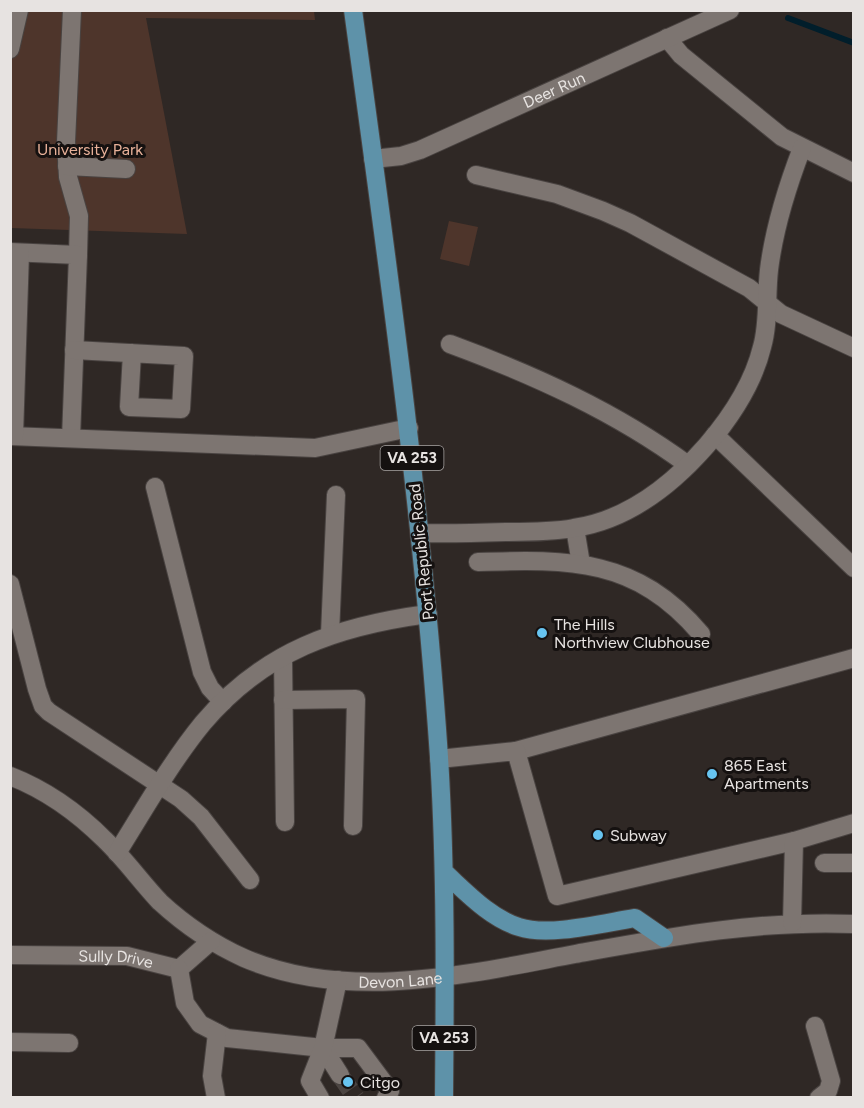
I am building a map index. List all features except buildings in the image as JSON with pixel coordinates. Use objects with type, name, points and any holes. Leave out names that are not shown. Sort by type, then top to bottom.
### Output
[{"type":"main road","name":"Port Republic Road","points":[[353,10],[409,428],[428,614],[439,759],[444,872],[444,1098]]},
{"type":"main road","points":[[444,872],[497,917],[518,927],[541,932],[635,918],[664,938]]},
{"type":"street","points":[[10,50],[19,10]]},
{"type":"street","points":[[71,438],[78,255],[78,216],[68,177],[66,142],[72,10]]},
{"type":"street","name":"Deer Run","points":[[373,159],[400,156],[420,150],[730,10]]},
{"type":"street","points":[[667,38],[681,55],[773,130],[802,148],[854,173]]},
{"type":"street","points":[[420,533],[552,531],[574,528],[614,516],[647,500],[688,465],[716,435],[735,409],[756,365],[765,333],[770,265],[782,208],[802,148]]},
{"type":"street","points":[[68,166],[126,169]]},
{"type":"street","points":[[476,175],[557,194],[630,223],[749,288],[781,314],[854,348]]},
{"type":"street","points":[[78,255],[15,252],[12,436],[315,448],[409,428]]},
{"type":"street","points":[[450,344],[495,360],[604,412],[688,465]]},
{"type":"street","points":[[74,350],[184,356],[181,409],[129,407]]},
{"type":"street","points":[[126,441],[132,353]]},
{"type":"street","points":[[716,435],[854,568]]},
{"type":"street","points":[[155,487],[202,672],[210,688],[223,702]]},
{"type":"street","points":[[330,634],[336,495]]},
{"type":"street","points":[[574,528],[581,564]]},
{"type":"street","points":[[478,562],[539,560],[581,564],[611,570],[643,584],[674,605],[701,634]]},
{"type":"street","points":[[10,584],[43,706],[53,716],[161,785],[201,818],[250,880]]},
{"type":"street","points":[[117,853],[189,742],[223,702],[254,676],[306,644],[330,634],[376,622],[428,614]]},
{"type":"street","points":[[283,657],[285,822]]},
{"type":"street","points":[[439,759],[516,751],[854,658]]},
{"type":"street","points":[[283,700],[356,699],[353,826]]},
{"type":"street","points":[[516,751],[557,896],[794,841],[854,823]]},
{"type":"street","name":"Devon Lane","points":[[10,776],[38,788],[73,812],[106,841],[175,915],[211,941],[264,965],[292,973],[338,980],[394,981],[445,978],[664,938],[756,925],[854,924]]},
{"type":"street","points":[[792,923],[794,841]]},
{"type":"street","points":[[824,863],[854,863]]},
{"type":"street","points":[[211,941],[179,969],[185,1003],[200,1024],[227,1038],[323,1048],[358,1048],[390,1091],[386,1098]]},
{"type":"street","name":"Sully Drive","points":[[10,955],[127,956],[179,969]]},
{"type":"street","points":[[320,1098],[309,1081],[323,1048],[338,980]]},
{"type":"street","points":[[815,1026],[831,1080],[828,1091],[819,1098]]},
{"type":"street","points":[[216,1098],[213,1076],[217,1033]]},
{"type":"street","points":[[10,1042],[69,1043]]},
{"type":"street","points":[[323,1048],[340,1075]]},
{"type":"green space","name":"University Park","points":[[11,11],[314,11],[315,20],[146,18],[187,234],[11,228]]},
{"type":"green space","points":[[449,221],[478,227],[469,266],[440,259]]},
{"type":"waterway","points":[[788,18],[854,43]]},
{"type":"tunnel","points":[[340,1075],[356,1098]]},
{"type":"place","name":"The Hills Northview Clubhouse","points":[[542,633]]},
{"type":"place","name":"865 East Apartments","points":[[712,774]]},
{"type":"place","name":"Subway","points":[[598,835]]},
{"type":"place","name":"Citgo","points":[[348,1082]]}]
